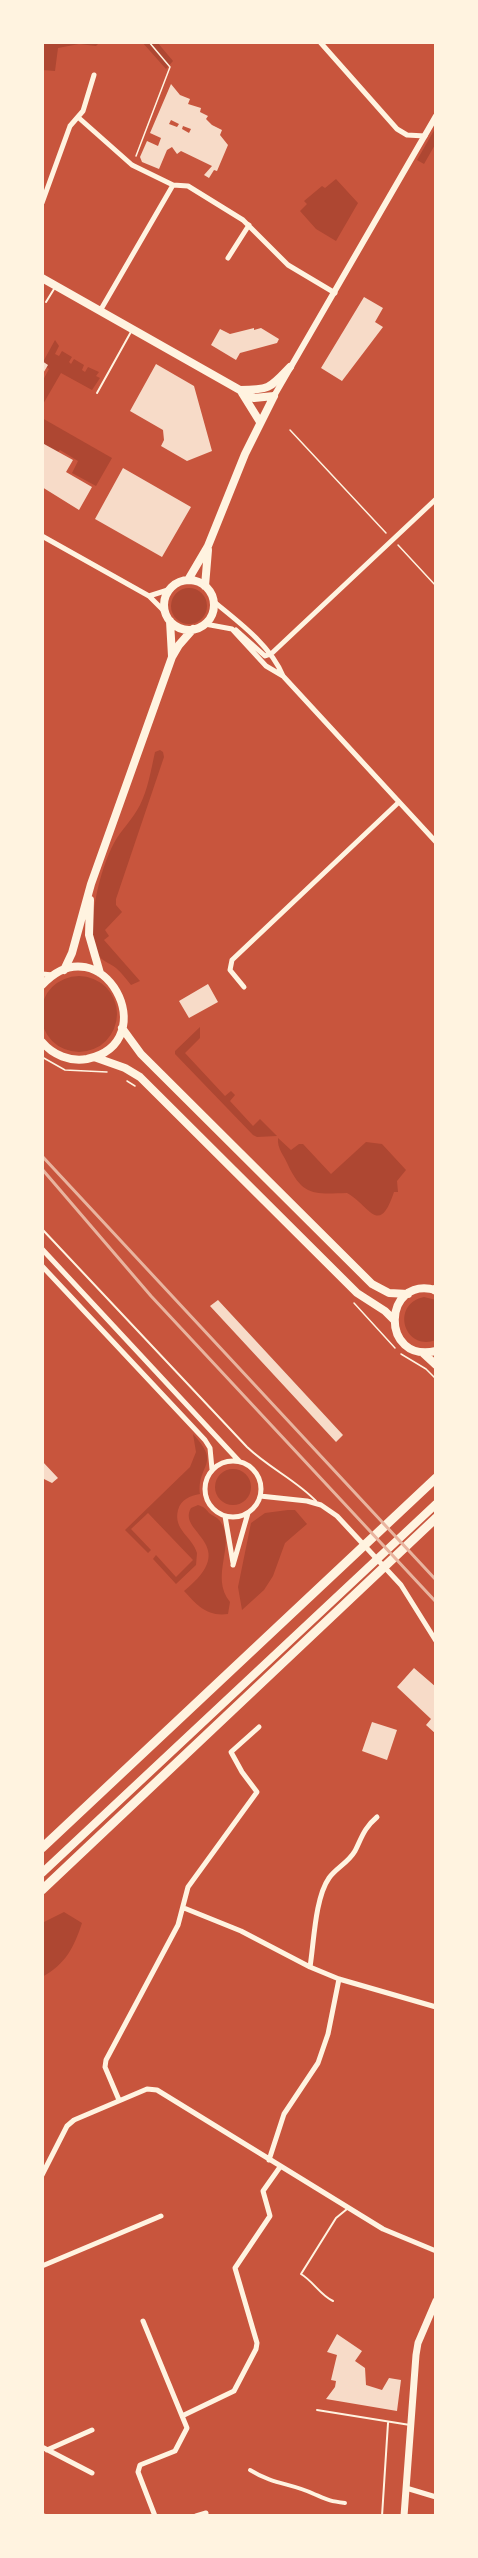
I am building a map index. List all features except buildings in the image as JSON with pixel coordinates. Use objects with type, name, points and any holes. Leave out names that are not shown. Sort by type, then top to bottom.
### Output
[{"type":"highway","points":[[42,1848],[436,1478]]},
{"type":"highway","points":[[42,1890],[436,1518]]},
{"type":"main road","points":[[42,278],[254,398],[274,396]]},
{"type":"main road","points":[[239,390],[264,390],[275,383],[290,367]]},
{"type":"main road","points":[[239,390],[262,418]]},
{"type":"main road","points":[[193,630],[180,628],[171,621],[165,612],[165,599],[171,589],[188,580],[208,546],[245,454],[274,396]]},
{"type":"main road","points":[[254,398],[262,418]]},
{"type":"main road","points":[[64,970],[72,953],[91,884],[172,657],[179,645],[193,630],[205,624],[212,614],[213,601],[205,586],[208,546]]},
{"type":"main road","points":[[188,580],[205,586]]},
{"type":"main road","points":[[171,621],[172,657]]},
{"type":"main road","points":[[91,884],[89,935],[100,973]]},
{"type":"main road","points":[[42,985],[53,975],[64,970],[82,968],[100,973],[119,993],[124,1014],[122,1028],[111,1046],[94,1057],[67,1059],[51,1051],[43,1043]]},
{"type":"main road","points":[[122,1028],[141,1054],[349,1262],[380,1289],[389,1293],[408,1294]]},
{"type":"main road","points":[[94,1057],[125,1068],[140,1077],[357,1293],[385,1311],[394,1320]]},
{"type":"main road","points":[[436,1290],[418,1289],[408,1294],[398,1305],[394,1320],[395,1329],[405,1345],[422,1352],[436,1365]]},
{"type":"main road","points":[[422,1352],[436,1351]]},
{"type":"main road","points":[[42,1873],[436,1504]]},
{"type":"main road","points":[[404,2516],[416,2355],[418,2343],[436,2301]]},
{"type":"street","points":[[321,42],[398,129],[407,135],[424,136]]},
{"type":"street","points":[[42,203],[70,126],[83,111],[94,75]]},
{"type":"street","points":[[274,396],[436,116]]},
{"type":"street","points":[[79,118],[132,165],[173,185],[188,186],[249,225],[288,265],[335,293]]},
{"type":"street","points":[[100,311],[173,185]]},
{"type":"street","points":[[228,258],[249,225]]},
{"type":"street","points":[[205,624],[216,624],[239,632],[265,656],[271,654],[436,499]]},
{"type":"street","points":[[42,536],[149,596],[165,612]]},
{"type":"street","points":[[149,596],[171,589]]},
{"type":"street","points":[[213,601],[271,654],[277,661],[283,676]]},
{"type":"street","points":[[232,629],[266,666],[283,676],[436,842]]},
{"type":"street","points":[[244,987],[230,970],[231,960],[399,802]]},
{"type":"street","points":[[42,974],[53,975]]},
{"type":"street","points":[[42,1249],[238,1461]]},
{"type":"street","points":[[42,1266],[205,1440],[210,1448],[212,1469],[205,1483],[206,1498],[210,1506],[225,1516],[241,1516],[248,1513],[260,1496],[259,1478],[247,1464],[238,1461],[229,1460],[212,1469]]},
{"type":"street","points":[[260,1496],[307,1501],[321,1505],[336,1516],[401,1585],[436,1641]]},
{"type":"street","points":[[225,1516],[233,1565],[248,1513]]},
{"type":"street","points":[[119,2100],[105,2067],[106,2060],[178,1925],[188,1887],[257,1792],[231,1752],[259,1727]]},
{"type":"street","points":[[310,1967],[323,1889],[331,1876],[346,1863],[354,1852],[365,1827],[377,1817]]},
{"type":"street","points":[[184,1908],[241,1931],[310,1967],[339,1979],[435,2007],[436,2000]]},
{"type":"street","points":[[269,2160],[284,2114],[318,2063],[328,2034],[339,1979]]},
{"type":"street","points":[[42,2175],[67,2126],[74,2120],[147,2089],[157,2090],[383,2229],[436,2251]]},
{"type":"street","points":[[182,2416],[234,2391],[256,2349],[257,2343],[235,2268],[270,2216],[263,2191],[280,2167]]},
{"type":"street","points":[[42,2266],[161,2216]]},
{"type":"street","points":[[143,2320],[186,2427],[175,2451],[140,2465],[138,2472],[155,2516]]},
{"type":"street","points":[[44,2448],[92,2430]]},
{"type":"street","points":[[44,2448],[92,2473]]},
{"type":"street","points":[[250,2470],[267,2480],[314,2494],[324,2501],[345,2503]]},
{"type":"street","points":[[406,2488],[436,2497]]},
{"type":"street","points":[[196,2516],[206,2513]]},
{"type":"lane","points":[[46,302],[56,287]]},
{"type":"lane","points":[[97,393],[132,330]]},
{"type":"lane","points":[[42,1229],[247,1447],[272,1468],[301,1486],[321,1505]]},
{"type":"lane","points":[[333,2301],[324,2297],[312,2281],[301,2274],[336,2218],[344,2214],[348,2208]]},
{"type":"lane","points":[[317,2410],[410,2425]]},
{"type":"lane","points":[[382,2516],[388,2423]]},
{"type":"path","points":[[132,165],[170,67],[149,42]]},
{"type":"path","points":[[290,430],[389,536]]},
{"type":"path","points":[[396,544],[436,586]]},
{"type":"path","points":[[42,1057],[65,1070],[86,1073],[114,1072]]},
{"type":"path","points":[[123,1078],[139,1089]]},
{"type":"path","points":[[348,1297],[402,1355],[421,1365],[436,1379]]},
{"type":"shaded area","points":[[43,42],[96,42],[98,44],[96,46],[79,44],[58,48],[55,71],[42,70]]},
{"type":"shaded area","points":[[142,42],[157,42],[173,61],[166,69]]},
{"type":"shaded area","points":[[436,127],[436,143],[424,164],[417,160]]},
{"type":"shaded area","points":[[336,179],[358,203],[336,241],[316,229],[300,211],[307,204],[304,201],[322,186],[325,188]]},
{"type":"shaded area","points":[[55,340],[59,346],[55,354],[59,356],[62,351],[72,357],[69,362],[71,364],[74,359],[84,365],[82,370],[85,372],[88,367],[99,372],[96,376],[100,378],[92,390],[61,373],[42,406],[42,382],[49,369],[43,362]]},
{"type":"shaded area","points":[[42,418],[112,458],[96,486],[72,473],[78,461],[60,450],[58,452],[44,444],[42,447]]},
{"type":"shaded area","points":[[189,588],[202,593],[207,606],[202,619],[189,624],[176,619],[171,606],[176,593]]},
{"type":"shaded area","points":[[160,750],[164,757],[116,899],[116,905],[122,912],[105,930],[109,936],[104,940],[140,981],[131,985],[114,966],[99,956],[94,943],[94,914],[99,882],[109,854],[140,805],[155,752]]},
{"type":"shaded area","points":[[79,976],[94,979],[106,987],[114,999],[117,1014],[114,1029],[106,1041],[94,1049],[79,1052],[64,1049],[52,1041],[44,1029],[41,1014],[44,999],[52,987],[64,979]]},
{"type":"shaded area","points":[[200,1027],[200,1038],[185,1053],[225,1096],[231,1091],[235,1095],[230,1101],[253,1126],[260,1119],[277,1136],[257,1137],[253,1135],[175,1054],[175,1051]]},
{"type":"shaded area","points":[[278,1138],[291,1150],[303,1144],[331,1174],[366,1142],[382,1144],[406,1170],[397,1181],[398,1192],[394,1192],[384,1213],[379,1216],[347,1193],[327,1194],[305,1188],[294,1175],[280,1149]]},
{"type":"shaded area","points":[[424,1297],[436,1300],[436,1340],[425,1342],[409,1334],[404,1317],[413,1301]]},
{"type":"shaded area","points":[[193,1434],[202,1444],[207,1459],[200,1484],[200,1494],[189,1497],[179,1506],[177,1517],[180,1528],[195,1547],[196,1565],[176,1584],[153,1559],[156,1555],[176,1577],[193,1560],[148,1513],[131,1529],[151,1550],[148,1553],[125,1530],[190,1467],[196,1452]]},
{"type":"shaded area","points":[[233,1469],[246,1474],[251,1487],[246,1500],[233,1505],[220,1500],[215,1487],[220,1474]]},
{"type":"shaded area","points":[[198,1505],[219,1520],[224,1530],[226,1540],[222,1582],[224,1592],[230,1602],[228,1614],[208,1612],[184,1591],[201,1575],[208,1562],[208,1551],[204,1541],[189,1517],[191,1508]]},
{"type":"shaded area","points":[[295,1510],[307,1524],[285,1543],[273,1576],[264,1590],[242,1610],[238,1587],[251,1523],[265,1513]]},
{"type":"shaded area","points":[[64,1912],[82,1923],[76,1940],[63,1961],[42,1977],[42,1923]]},
{"type":"railway","points":[[42,1156],[436,1580]]},
{"type":"railway","points":[[42,1169],[151,1296],[436,1602]]}]
